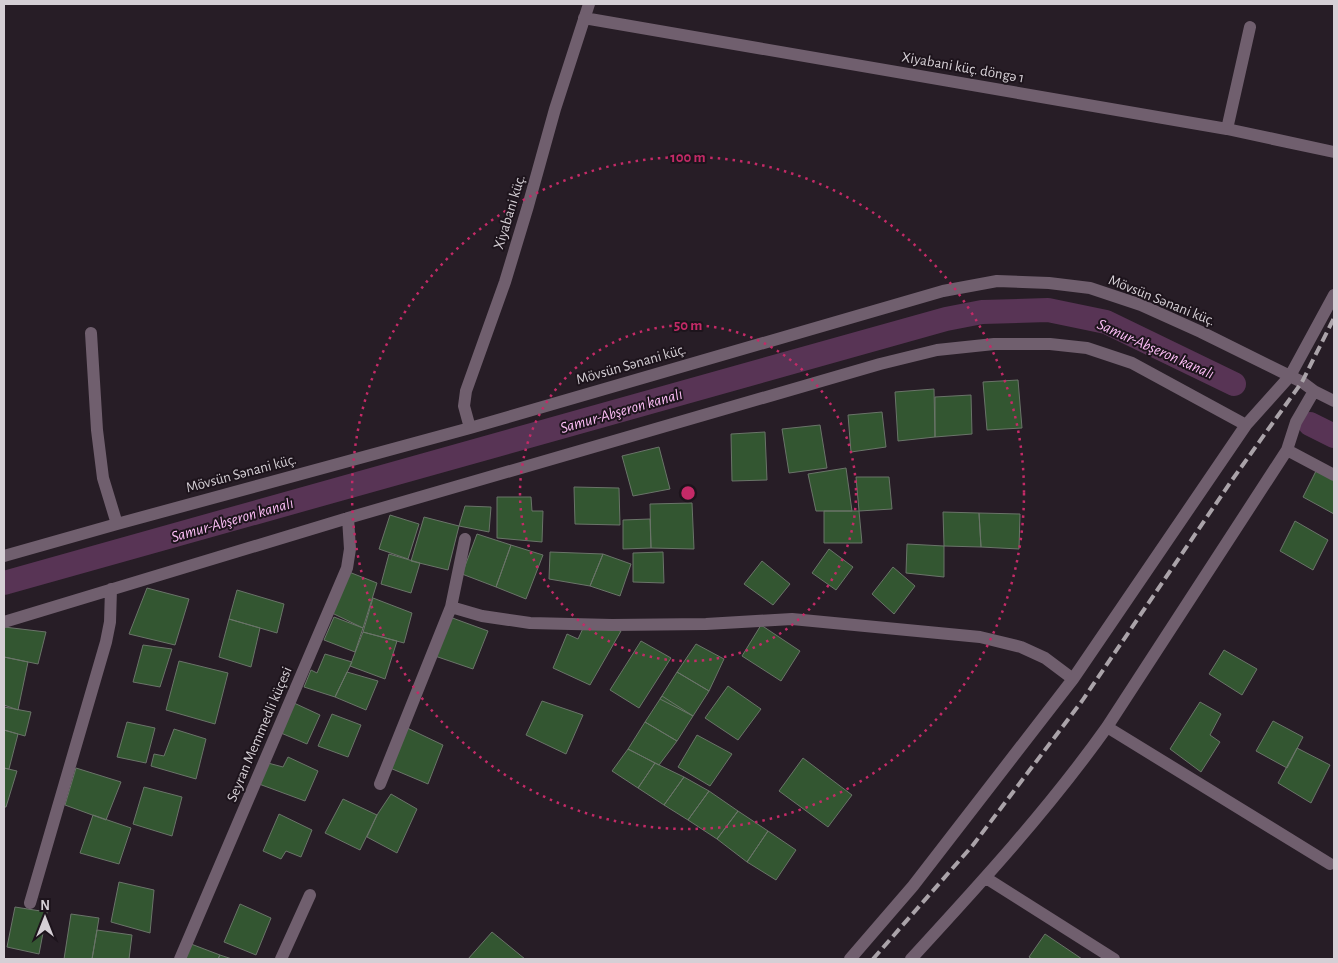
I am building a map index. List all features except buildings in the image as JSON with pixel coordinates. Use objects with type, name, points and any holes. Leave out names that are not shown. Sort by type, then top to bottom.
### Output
[{"type":"street","name":"Xiyabani küç.","points":[[470,428],[464,406],[466,391],[505,282],[555,109],[589,4]]},
{"type":"street","name":"Xiyabani küç. döngə 1","points":[[584,18],[1227,129],[1334,152]]},
{"type":"street","points":[[1227,129],[1250,27]]},
{"type":"street","name":"Mövsün Sənani küç.","points":[[4,556],[470,428],[943,290],[997,281],[1049,283],[1090,288],[1141,305],[1290,376],[1334,401]]},
{"type":"street","points":[[850,959],[913,886],[1073,679],[1246,425],[1290,376],[1334,295]]},
{"type":"street","points":[[92,333],[97,430],[103,478],[117,524]]},
{"type":"street","points":[[4,622],[348,518],[880,364],[937,350],[994,344],[1050,344],[1086,348],[1132,363],[1246,425]]},
{"type":"street","points":[[912,959],[986,878],[1083,760],[1287,450],[1296,422],[1314,391]]},
{"type":"street","points":[[1287,450],[1334,475]]},
{"type":"street","name":"Seyran Memmedli küçesi","points":[[180,959],[347,568],[350,549],[348,518]]},
{"type":"street","points":[[380,784],[451,607],[465,539]]},
{"type":"street","points":[[30,903],[106,642],[110,622],[111,589]]},
{"type":"street","points":[[451,607],[482,616],[530,623],[612,625],[706,624],[792,619],[980,637],[1021,647],[1045,658],[1073,679]]},
{"type":"street","points":[[1106,727],[1330,864]]},
{"type":"street","points":[[986,878],[1114,959]]},
{"type":"street","points":[[281,959],[310,895]]},
{"type":"waterway","name":"Samur-Abşeron kanalı","points":[[4,583],[946,319],[982,312],[1048,310],[1106,322],[1234,384]]},
{"type":"waterway","name":"Samur-Abşeron kanalı","points":[[1310,424],[1334,436]]},
{"type":"railway","points":[[873,959],[973,845],[1082,701],[1232,480],[1302,382],[1334,318]]}]
